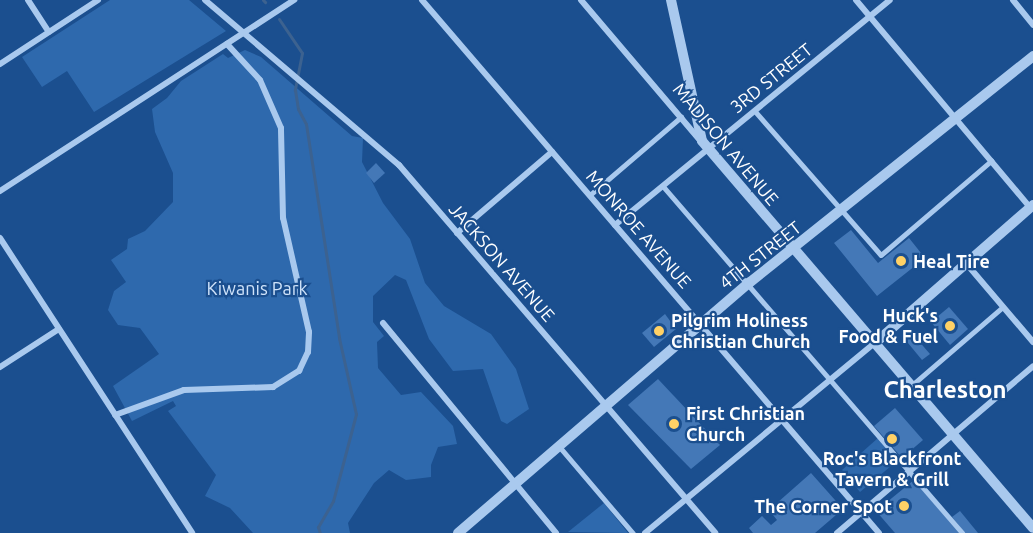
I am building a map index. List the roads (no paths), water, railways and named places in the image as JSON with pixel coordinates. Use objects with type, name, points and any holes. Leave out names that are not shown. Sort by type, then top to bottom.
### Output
[{"type":"street","points":[[28,0],[49,32]]},
{"type":"street","points":[[0,64],[98,0]]},
{"type":"street","name":"JACKSON AVENUE","points":[[205,0],[399,165],[715,533]]},
{"type":"street","points":[[0,191],[294,0]]},
{"type":"street","name":"MONROE AVENUE","points":[[422,0],[879,533]]},
{"type":"street","name":"MADISON AVENUE","points":[[581,0],[1033,529]]},
{"type":"street","points":[[672,0],[705,145]]},
{"type":"street","points":[[645,533],[783,421],[1031,206],[855,0]]},
{"type":"street","name":"3RD STREET","points":[[615,225],[663,186],[705,145],[755,111],[891,0]]},
{"type":"street","points":[[1013,0],[1033,25]]},
{"type":"street","points":[[115,415],[184,390],[273,387],[299,371],[308,352],[309,332],[283,218],[281,128],[260,80],[227,44]]},
{"type":"street","name":"4TH STREET","points":[[458,533],[749,283],[842,212],[1033,56]]},
{"type":"street","points":[[457,233],[552,152]]},
{"type":"street","points":[[0,238],[192,533]]},
{"type":"street","points":[[965,261],[1033,342]]},
{"type":"street","points":[[383,323],[514,485],[556,533]]},
{"type":"street","points":[[0,367],[59,329]]},
{"type":"street","points":[[837,533],[1033,366]]},
{"type":"street","points":[[1029,533],[1033,529]]},
{"type":"lane","points":[[755,111],[881,255],[991,160]]},
{"type":"lane","points":[[590,195],[681,117]]},
{"type":"lane","points":[[663,186],[749,283],[962,533]]},
{"type":"lane","points":[[911,386],[1003,307]]},
{"type":"lane","points":[[559,446],[633,533]]},
{"type":"waterway","points":[[279,19],[302,53],[295,90],[298,109],[306,124],[339,338],[356,414],[333,501],[318,527],[320,533]]},
{"type":"place","name":"Heal Tire","points":[[901,261]]},
{"type":"place","name":"Huck's Food & Fuel","points":[[950,326]]},
{"type":"place","name":"Pilgrim Holiness Christian Church","points":[[659,331]]},
{"type":"place","name":"First Christian Church","points":[[674,424]]},
{"type":"place","name":"Roc's Blackfront Tavern & Grill","points":[[892,439]]},
{"type":"place","name":"The Corner Spot","points":[[904,506]]},
{"type":"district","name":"Charleston","points":[[945,390]]},
{"type":"park label","name":"Kiwanis Park","points":[[257,288]]}]
